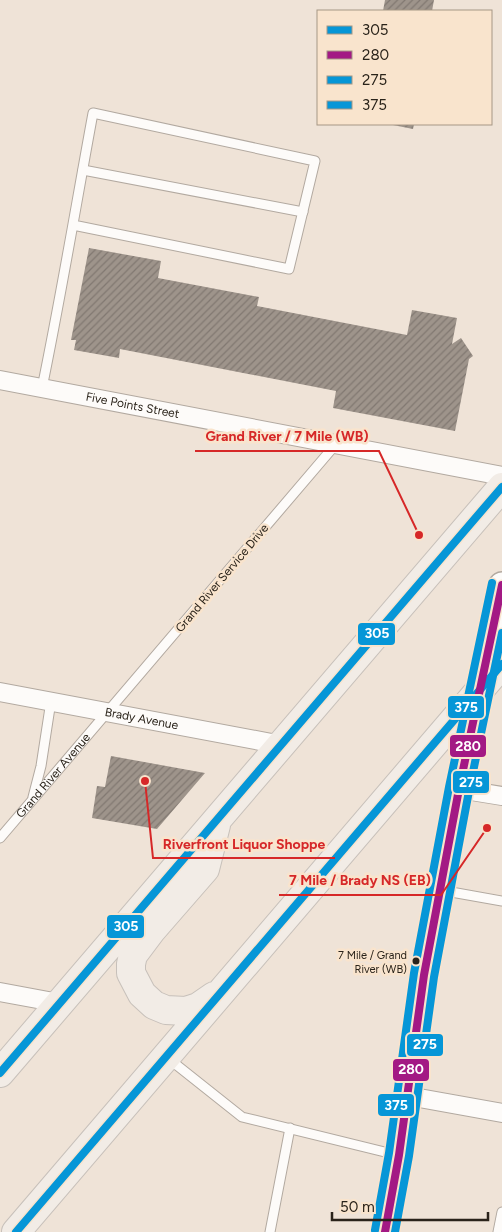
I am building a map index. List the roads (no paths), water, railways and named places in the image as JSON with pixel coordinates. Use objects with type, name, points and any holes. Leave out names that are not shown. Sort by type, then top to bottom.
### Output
[{"type":"main road","points":[[0,1072],[502,487]]},
{"type":"main road","points":[[385,1232],[408,1096],[424,975],[459,789],[502,585]]},
{"type":"main road","points":[[16,1232],[502,664]]},
{"type":"main road","points":[[218,818],[205,869],[151,931],[133,955],[131,973],[142,994],[154,1005],[174,1012],[198,1007],[227,986]]},
{"type":"street","name":"Five Points Street","points":[[0,380],[502,476]]},
{"type":"street","name":"Brady Avenue","points":[[0,692],[282,745]]},
{"type":"street","points":[[459,789],[502,796]]},
{"type":"street","points":[[0,992],[59,1003]]},
{"type":"street","points":[[408,1096],[502,1113]]},
{"type":"lane","points":[[42,388],[72,225],[83,170],[93,113],[315,161],[289,269],[72,225]]},
{"type":"lane","points":[[83,170],[303,212]]},
{"type":"lane","name":"Grand River Service Drive","points":[[107,712],[336,444]]},
{"type":"lane","points":[[32,800],[42,766],[50,701]]},
{"type":"lane","name":"Grand River Avenue","points":[[0,838],[107,712]]},
{"type":"lane","points":[[440,890],[502,902]]},
{"type":"lane","points":[[166,1057],[242,1117],[399,1155]]},
{"type":"lane","points":[[270,1232],[290,1128]]},
{"type":"lane","points":[[498,1232],[502,1212]]},
{"type":"place","name":"Grand River / 7 Mile (WB)","points":[[419,535]]},
{"type":"place","name":"Riverfront Liquor Shoppe","points":[[145,781]]},
{"type":"place","name":"7 Mile / Brady NS (EB)","points":[[487,828]]},
{"type":"place","name":"7 Mile / Grand River (WB)","points":[[416,961]]}]
